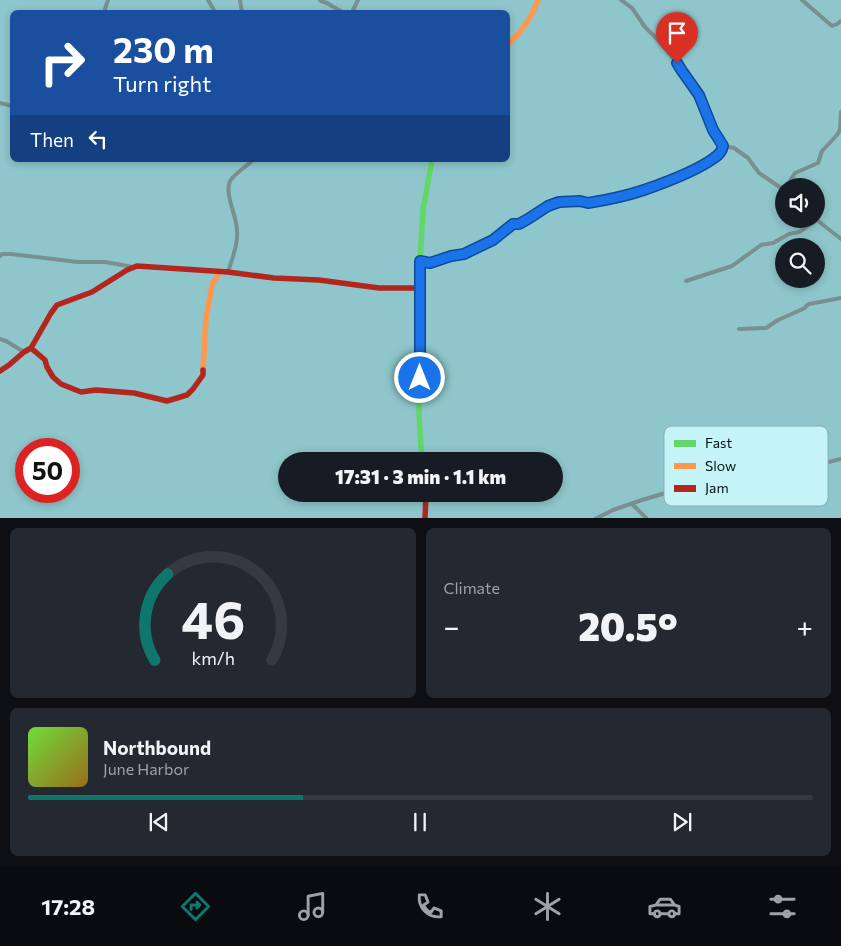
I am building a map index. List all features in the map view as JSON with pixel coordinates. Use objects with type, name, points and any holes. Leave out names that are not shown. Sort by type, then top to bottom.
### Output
[{"type":"street","points":[[320,0],[338,10]]},
{"type":"street","points":[[510,42],[526,25],[533,14],[538,0]]},
{"type":"street","points":[[621,0],[632,8],[677,63],[699,95],[713,130],[723,146],[734,148],[748,158],[759,172],[775,184]]},
{"type":"street","points":[[802,0],[832,26],[841,21]]},
{"type":"street","points":[[792,178],[795,172],[818,162],[822,151],[840,130],[841,112]]},
{"type":"street","points":[[420,261],[430,263],[464,254],[493,240],[513,224],[519,224],[548,206],[559,202],[580,201],[588,203],[644,190],[708,162],[716,157],[723,146]]},
{"type":"street","points":[[228,272],[238,240],[238,232],[228,189],[229,183],[232,178],[251,162]]},
{"type":"street","points":[[422,452],[420,261],[423,210],[432,162]]},
{"type":"street","points":[[825,226],[841,239]]},
{"type":"street","points":[[686,281],[732,266],[761,245],[772,243],[805,228]]},
{"type":"street","points":[[0,256],[2,254],[11,254],[78,262],[104,262],[133,268]]},
{"type":"street","points":[[0,371],[30,348],[57,305],[92,292],[138,266],[319,280],[379,288],[420,288]]},
{"type":"street","points":[[30,348],[42,356],[53,376],[61,384],[81,392],[96,390],[134,393],[167,401],[187,396],[203,375],[206,318],[212,284],[220,271]]},
{"type":"street","points":[[738,329],[766,328],[778,320],[805,308],[809,304],[841,298]]},
{"type":"street","points":[[0,339],[24,352]]},
{"type":"street","points":[[828,462],[841,459]]},
{"type":"street","points":[[595,518],[613,510],[664,494]]},
{"type":"street","points":[[425,518],[426,502]]},
{"type":"street","points":[[632,504],[647,518]]},
{"type":"traffic: fast","points":[[613,198],[657,186],[689,173],[715,156],[723,146]]},
{"type":"traffic: fast","points":[[421,452],[419,415],[420,261],[423,210],[432,162]]},
{"type":"traffic: slow","points":[[510,43],[526,24],[538,0]]},
{"type":"traffic: slow","points":[[420,261],[430,263],[464,254],[493,239],[513,224],[519,224],[548,206],[580,201],[588,203],[613,198]]},
{"type":"traffic: slow","points":[[203,370],[206,318],[212,285],[220,271]]},
{"type":"traffic: jam","points":[[0,371],[31,348],[57,305],[92,292],[127,270],[137,266],[319,280],[379,288],[420,288]]},
{"type":"traffic: jam","points":[[31,348],[45,360],[53,377],[61,384],[81,392],[96,390],[134,393],[167,401],[187,395],[203,375],[203,370]]},
{"type":"traffic: jam","points":[[425,518],[426,502]]},
{"type":"route","points":[[420,378],[420,261],[430,263],[464,254],[493,240],[513,224],[519,224],[548,206],[559,202],[580,201],[588,203],[644,190],[708,162],[722,150],[723,146],[710,125],[699,95],[677,63]]}]
